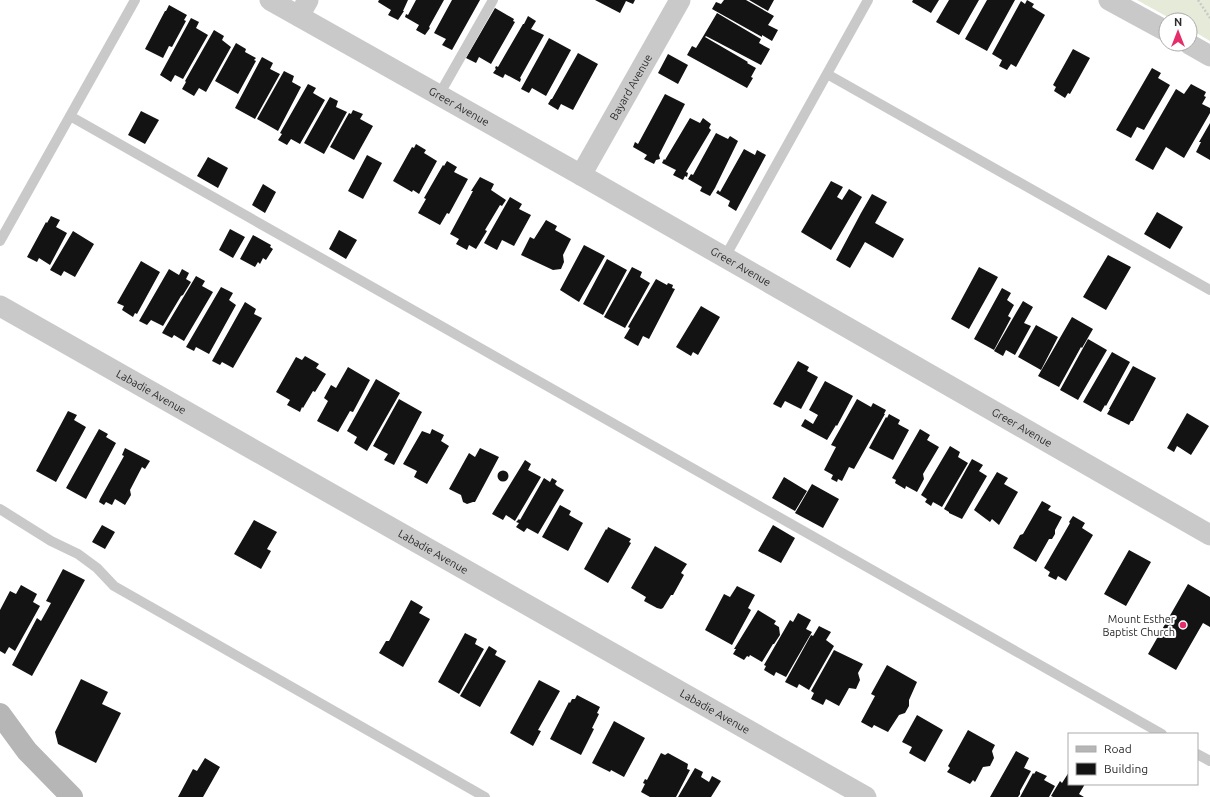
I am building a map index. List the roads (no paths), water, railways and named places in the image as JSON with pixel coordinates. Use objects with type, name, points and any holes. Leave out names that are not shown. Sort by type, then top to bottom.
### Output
[{"type":"street","name":"Greer Avenue","points":[[270,0],[304,8],[439,95],[582,175],[1210,535]]},
{"type":"street","name":"Bayard Avenue","points":[[582,175],[680,0]]},
{"type":"street","points":[[1109,0],[1158,27]]},
{"type":"street","points":[[1198,49],[1210,56]]},
{"type":"street","name":"Labadie Avenue","points":[[0,306],[866,797]]},
{"type":"street","points":[[0,714],[27,751],[72,797]]},
{"type":"lane","points":[[0,241],[135,0]]},
{"type":"lane","points":[[439,95],[493,0]]},
{"type":"lane","points":[[725,257],[868,0]]},
{"type":"lane","points":[[827,74],[1210,290]]},
{"type":"lane","points":[[70,116],[1160,733]]},
{"type":"lane","points":[[0,509],[50,541],[78,554],[97,568],[114,586],[485,797]]},
{"type":"lane","points":[[1198,755],[1210,761]]},
{"type":"place","name":"Mount Esther Baptist Church","points":[[1183,625]]}]
